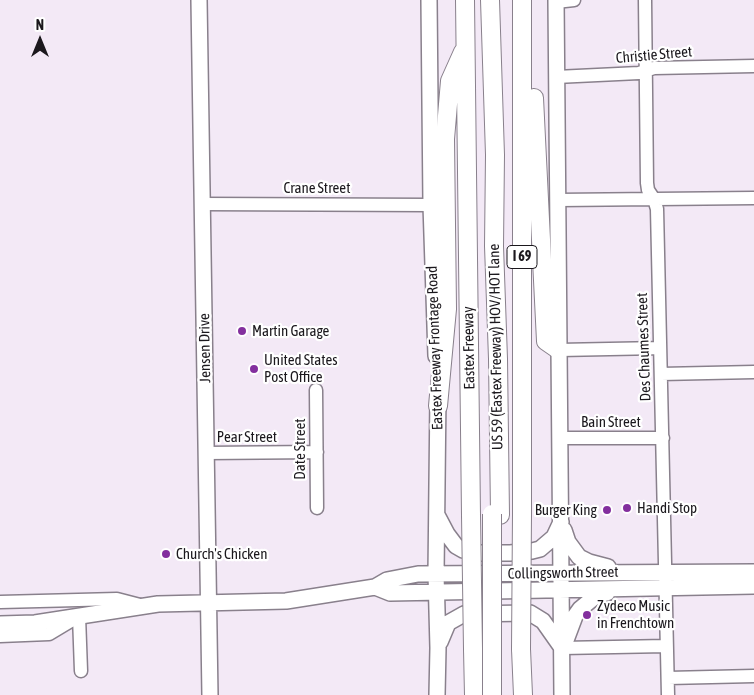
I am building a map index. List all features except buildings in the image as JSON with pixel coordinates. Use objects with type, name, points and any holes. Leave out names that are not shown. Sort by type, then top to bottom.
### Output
[{"type":"highway","name":"Eastex Freeway","points":[[465,0],[474,695]]},
{"type":"highway","name":"US 59 (Eastex Freeway) HOV/HOT lane","points":[[490,0],[495,155],[494,246],[498,358],[496,514],[500,695]]},
{"type":"highway","name":"I 69","points":[[522,0],[521,649],[523,695]]},
{"type":"highway","points":[[438,406],[447,309],[445,139],[450,81],[466,44]]},
{"type":"highway","points":[[523,47],[532,73],[546,340],[559,350]]},
{"type":"highway","name":"I 69","points":[[492,695],[496,514]]},
{"type":"highway","points":[[522,669],[533,695]]},
{"type":"main road","name":"Jensen Drive","points":[[199,0],[210,695]]},
{"type":"main road","name":"Eastex Freeway Frontage Road","points":[[429,0],[431,205],[438,406],[436,514],[437,695]]},
{"type":"main road","points":[[556,1],[562,695]]},
{"type":"main road","points":[[436,514],[456,546],[463,550],[480,553],[510,553],[540,549],[554,537],[562,522]]},
{"type":"main road","points":[[562,522],[568,542],[579,557],[589,562],[634,572]]},
{"type":"main road","name":"Collingsworth Street","points":[[0,624],[35,623],[144,606],[186,602],[286,601],[375,588],[387,580],[418,574],[634,572],[666,580],[754,586]]},
{"type":"main road","name":"Collingsworth Street","points":[[375,588],[390,593],[626,589],[666,580],[754,572]]},
{"type":"main road","points":[[562,648],[575,616],[585,604],[597,595],[626,589]]},
{"type":"main road","points":[[438,648],[448,623],[464,614],[530,613],[543,621],[562,648]]},
{"type":"main road","name":"Collingsworth Street","points":[[0,614],[78,616]]},
{"type":"street","points":[[556,1],[574,0]]},
{"type":"street","name":"Des Chaumes Street","points":[[644,0],[647,184],[657,209],[668,695]]},
{"type":"street","name":"Christie Street","points":[[556,77],[640,73],[654,68],[754,66]]},
{"type":"street","points":[[558,200],[754,198]]},
{"type":"street","name":"Crane Street","points":[[202,204],[431,205]]},
{"type":"street","points":[[559,350],[660,348]]},
{"type":"street","points":[[661,374],[754,372]]},
{"type":"street","name":"Date Street","points":[[316,390],[317,508]]},
{"type":"street","name":"Bain Street","points":[[560,438],[663,438]]},
{"type":"street","name":"Pear Street","points":[[206,453],[317,452]]},
{"type":"street","name":"Collingsworth Street","points":[[0,602],[117,598],[144,606]]},
{"type":"street","points":[[78,616],[81,671]]},
{"type":"street","name":"Collingsworth Street","points":[[0,636],[49,634],[78,616]]},
{"type":"street","points":[[562,648],[666,646]]},
{"type":"street","points":[[668,678],[754,676]]},
{"type":"place","name":"Martin Garage","points":[[242,331]]},
{"type":"place","name":"United States Post Office","points":[[254,369]]},
{"type":"place","name":"Handi Stop","points":[[627,508]]},
{"type":"place","name":"Burger King","points":[[607,510]]},
{"type":"place","name":"Church's Chicken","points":[[166,554]]},
{"type":"place","name":"Zydeco Music in Frenchtown","points":[[587,615]]}]
